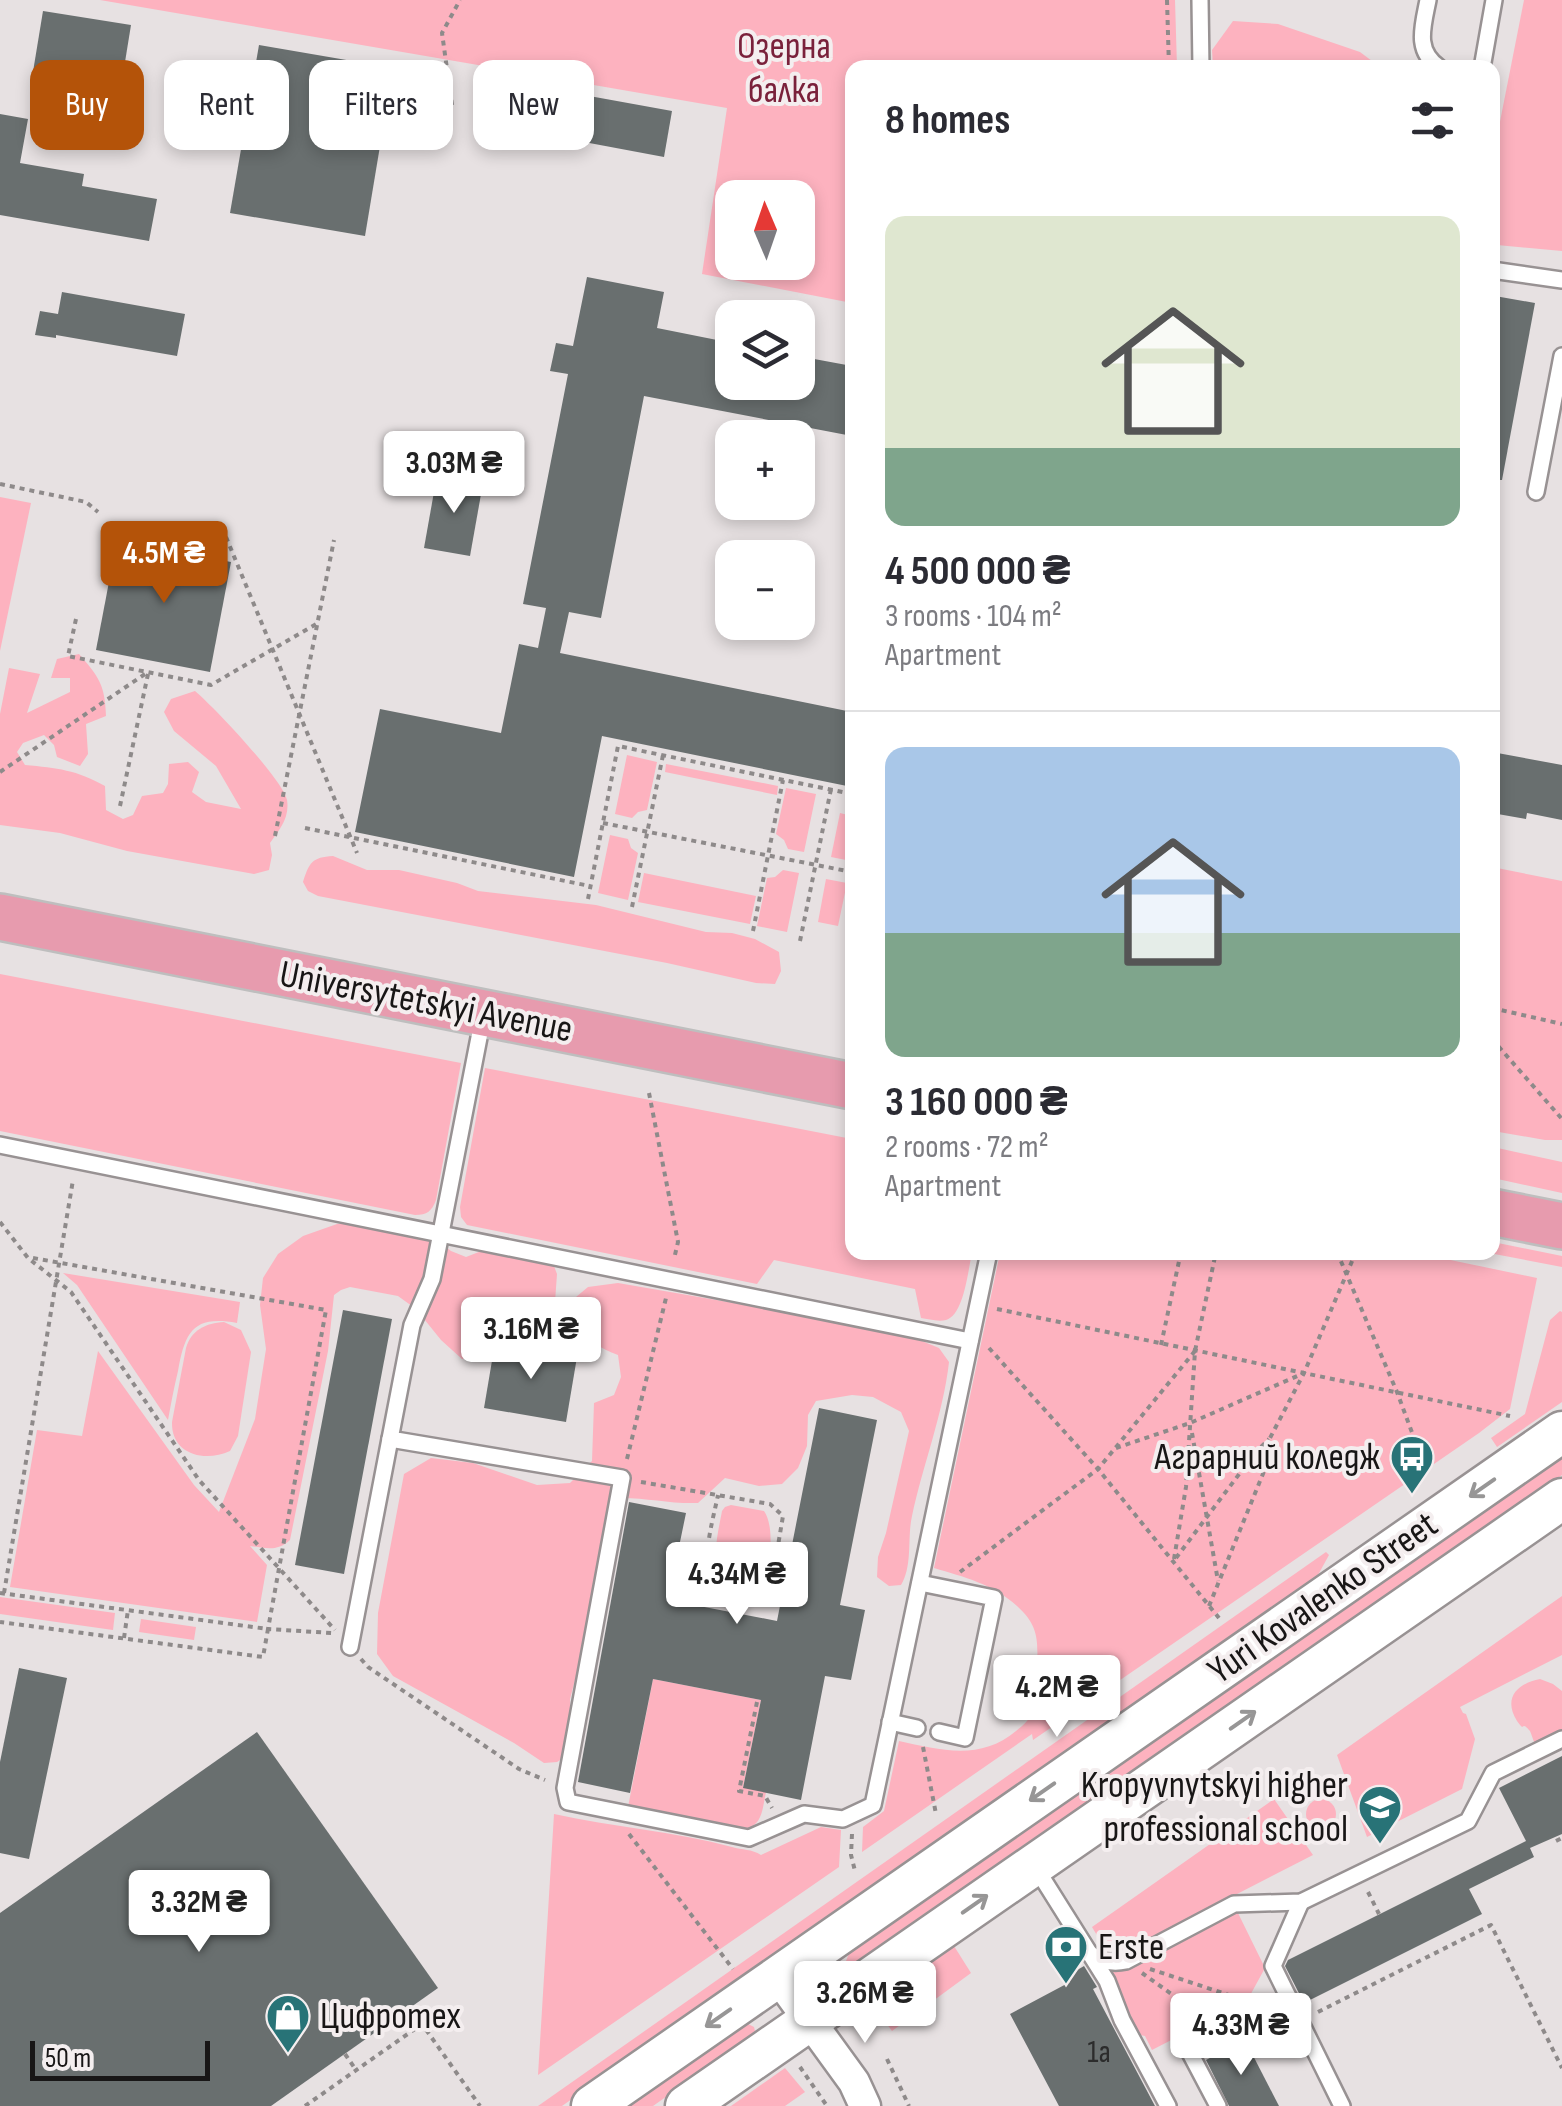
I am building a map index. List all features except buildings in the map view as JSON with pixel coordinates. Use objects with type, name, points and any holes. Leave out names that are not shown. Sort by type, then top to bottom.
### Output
[{"type":"main road","name":"Universytetskyi Avenue","points":[[0,918],[845,1085]]},
{"type":"main road","points":[[1500,1214],[1562,1226]]},
{"type":"main road","name":"Yuri Kovalenko Street","points":[[592,2106],[1562,1432]]},
{"type":"main road","name":"Yuri Kovalenko Street","points":[[686,2106],[1562,1499]]},
{"type":"street","points":[[777,1976],[854,2082],[866,2106]]},
{"type":"lane","points":[[1200,0],[1201,60]]},
{"type":"lane","points":[[1428,0],[1421,35],[1422,46],[1431,60]]},
{"type":"lane","points":[[1483,60],[1494,0]]},
{"type":"lane","points":[[1500,271],[1562,280]]},
{"type":"lane","points":[[1536,492],[1562,356]]},
{"type":"lane","points":[[350,1647],[412,1325],[432,1279],[484,1013]]},
{"type":"lane","points":[[0,1145],[670,1280],[972,1336]]},
{"type":"lane","points":[[390,1438],[622,1478],[565,1788],[568,1802],[749,1838],[804,1814],[843,1819],[873,1805],[987,1260]]},
{"type":"lane","points":[[920,1582],[994,1598],[964,1738],[939,1732]]},
{"type":"lane","points":[[890,1722],[917,1728]]},
{"type":"lane","points":[[1089,1953],[1108,1962],[1126,1961],[1234,1904],[1301,1902],[1468,1821],[1493,1774],[1562,1738]]},
{"type":"lane","points":[[1034,1864],[1107,1981],[1122,2020],[1168,2106]]},
{"type":"lane","points":[[1301,1902],[1273,1966],[1342,2106]]},
{"type":"lane","points":[[1218,2106],[1188,2051],[1289,1998]]},
{"type":"path","points":[[446,60],[442,34],[460,0]]},
{"type":"path","points":[[1167,0],[1169,60]]},
{"type":"path","points":[[0,484],[86,502],[98,512]]},
{"type":"path","points":[[226,536],[358,853]]},
{"type":"path","points":[[274,836],[334,540]]},
{"type":"path","points":[[76,619],[68,656],[212,685],[318,623]]},
{"type":"path","points":[[0,772],[148,672]]},
{"type":"path","points":[[120,806],[148,672]]},
{"type":"path","points":[[588,899],[618,746],[845,793]]},
{"type":"path","points":[[632,907],[663,755]]},
{"type":"path","points":[[753,932],[784,780]]},
{"type":"path","points":[[800,941],[830,790]]},
{"type":"path","points":[[603,822],[845,870]]},
{"type":"path","points":[[305,828],[590,886]]},
{"type":"path","points":[[1500,1010],[1562,1024]]},
{"type":"path","points":[[1500,1048],[1562,1119]]},
{"type":"path","points":[[649,1093],[678,1242],[622,1478],[718,1494],[770,1504],[783,1516],[772,1580],[764,1596],[748,1604],[722,1598],[710,1585],[707,1560],[718,1494]]},
{"type":"path","points":[[0,1222],[28,1258],[56,1280],[71,1292],[199,1480],[338,1634],[268,1629],[2,1593],[56,1280],[60,1263],[76,1160]]},
{"type":"path","points":[[0,1622],[263,1657],[326,1310],[28,1258]]},
{"type":"path","points":[[1161,1344],[1179,1260]]},
{"type":"path","points":[[1174,1562],[1186,1487],[1195,1351],[1214,1260]]},
{"type":"path","points":[[1341,1260],[1427,1474]]},
{"type":"path","points":[[1174,1562],[1270,1438],[1304,1373],[1353,1260]]},
{"type":"path","points":[[978,1304],[1510,1416]]},
{"type":"path","points":[[972,1336],[1098,1468],[1219,1618]]},
{"type":"path","points":[[941,1587],[1098,1468],[1195,1351]]},
{"type":"path","points":[[1116,1448],[1190,1424],[1304,1373]]},
{"type":"path","points":[[1190,1424],[1218,1584]]},
{"type":"path","points":[[1209,1606],[1269,1458],[1270,1438]]},
{"type":"path","points":[[124,1638],[128,1610]]},
{"type":"path","points":[[350,1647],[368,1667],[519,1769],[565,1788]]},
{"type":"path","points":[[757,1702],[740,1790],[765,1796],[782,1824]]},
{"type":"path","points":[[917,1728],[936,1814]]},
{"type":"path","points":[[629,1834],[727,1960]]},
{"type":"path","points":[[852,1838],[854,1871]]},
{"type":"path","points":[[1373,1902],[1379,1914]]},
{"type":"path","points":[[1300,2020],[1491,1924],[1562,2068]]},
{"type":"path","points":[[1126,1961],[1268,2008]]},
{"type":"path","points":[[1126,1961],[1224,2032]]},
{"type":"path","points":[[305,2106],[422,2024],[480,2106]]},
{"type":"path","points":[[345,2054],[356,2070]]},
{"type":"path","points":[[886,2059],[909,2106]]},
{"type":"green space","name":"Озерна балка","points":[[100,0],[1175,0],[1177,60],[845,60],[845,302],[733,280],[815,280],[815,180],[716,180],[727,108],[594,85],[594,60],[473,60],[473,64]]},
{"type":"green space","points":[[1524,0],[1562,0],[1562,251],[1500,245],[1500,122]]},
{"type":"green space","points":[[1233,21],[1278,24],[1360,52],[1371,60],[1213,60],[1212,50]]},
{"type":"green space","name":"Озерна балка","points":[[715,188],[715,277],[702,274]]},
{"type":"green space","points":[[0,497],[31,503],[0,651]]},
{"type":"green space","points":[[79,654],[100,682],[106,716],[86,724],[88,754],[80,766],[57,757],[54,745],[44,735],[23,743],[17,752],[25,765],[66,771],[105,786],[106,810],[123,819],[133,815],[142,796],[163,793],[168,784],[169,764],[188,762],[199,772],[192,792],[206,802],[241,809],[216,766],[174,731],[164,712],[171,699],[195,691],[283,790],[288,806],[270,843],[269,870],[254,874],[127,851],[60,833],[0,825],[0,714],[9,668],[40,674],[27,713],[70,692],[70,678],[51,678],[57,659]]},
{"type":"green space","points":[[627,755],[657,762],[647,810],[632,818],[615,814]]},
{"type":"green space","points":[[666,764],[778,786],[777,795],[665,772]]},
{"type":"green space","points":[[786,788],[816,794],[804,852],[788,849],[776,834]]},
{"type":"green space","points":[[840,813],[845,814],[845,860],[831,857]]},
{"type":"green space","points":[[610,835],[628,839],[638,853],[628,900],[598,893]]},
{"type":"green space","points":[[333,856],[367,870],[399,870],[478,891],[596,905],[706,932],[732,933],[755,939],[779,952],[781,971],[775,984],[756,983],[308,891],[303,882],[310,866],[320,858]]},
{"type":"green space","points":[[1500,869],[1562,881],[1562,1140],[1500,1132]]},
{"type":"green space","points":[[783,870],[799,873],[787,932],[757,926],[767,878]]},
{"type":"green space","points":[[644,873],[756,896],[750,924],[638,902]]},
{"type":"green space","points":[[826,879],[845,883],[838,926],[818,922]]},
{"type":"green space","points":[[0,974],[461,1063],[431,1210],[415,1215],[0,1131]]},
{"type":"green space","points":[[485,1068],[845,1138],[845,1260],[971,1260],[957,1310],[946,1320],[936,1321],[921,1318],[915,1289],[774,1260],[757,1284],[467,1225],[460,1207]]},
{"type":"green space","points":[[1500,1149],[1562,1162],[1562,1193],[1500,1180]]},
{"type":"green space","points":[[372,1222],[425,1230],[451,1251],[466,1257],[484,1250],[549,1253],[557,1274],[555,1302],[532,1318],[513,1321],[481,1356],[462,1359],[416,1309],[398,1296],[350,1287],[334,1295],[328,1351],[290,1540],[276,1548],[250,1546],[267,1565],[257,1622],[10,1587],[37,1430],[82,1436],[98,1351],[194,1485],[219,1512],[255,1419],[266,1349],[260,1305],[263,1278],[278,1254],[303,1236],[337,1224]]},
{"type":"green space","points":[[1500,1243],[1562,1256],[1562,1267],[1500,1255]]},
{"type":"green space","points":[[999,1260],[1450,1260],[1537,1278],[1510,1409],[1033,1740],[1032,1734],[862,1852],[863,1827],[884,1811],[899,1741],[974,1750],[1003,1740],[1028,1720],[1033,1710],[1037,1649],[1030,1620],[998,1592],[934,1568]]},
{"type":"green space","points":[[63,1273],[240,1302],[237,1323],[201,1324],[188,1336],[168,1420],[77,1285]]},
{"type":"green space","points":[[618,1283],[900,1332],[939,1348],[949,1362],[946,1382],[912,1516],[907,1569],[901,1585],[889,1586],[877,1577],[878,1557],[909,1431],[901,1412],[873,1397],[852,1395],[816,1401],[808,1415],[807,1446],[798,1468],[782,1484],[759,1486],[725,1478],[698,1503],[616,1498],[570,1699],[571,1753],[557,1762],[544,1763],[393,1676],[377,1654],[378,1613],[404,1474],[431,1458],[473,1463],[537,1485],[570,1483],[592,1461],[594,1403],[614,1395],[621,1377],[618,1355],[597,1345],[586,1334],[576,1297],[588,1287]]},
{"type":"green space","points":[[1560,1311],[1562,1402],[1497,1447],[1491,1438],[1525,1414],[1550,1320]]},
{"type":"green space","points":[[224,1322],[241,1330],[251,1352],[238,1436],[230,1451],[200,1456],[177,1442],[172,1422],[188,1342],[200,1329]]},
{"type":"green space","points":[[1562,1456],[1562,1475],[856,1965],[846,1961],[849,1953]]},
{"type":"green space","points":[[731,1505],[764,1511],[770,1527],[766,1570],[757,1585],[747,1590],[726,1583],[717,1566],[716,1543],[722,1511]]},
{"type":"green space","points":[[1326,1552],[1329,1555],[1318,1575],[562,2106],[538,2106]]},
{"type":"green space","points":[[1562,1596],[1562,1655],[1460,1707],[1475,1739],[1462,1789],[1367,1837],[1337,1755]]},
{"type":"green space","points":[[0,1597],[115,1613],[113,1630],[0,1614]]},
{"type":"green space","points":[[141,1619],[196,1627],[194,1640],[139,1632]]},
{"type":"green space","points":[[653,1679],[761,1700],[743,1787],[766,1792],[754,1825],[742,1830],[628,1807]]},
{"type":"green space","points":[[1540,1679],[1562,1691],[1562,1744],[1536,1747],[1530,1731],[1520,1725],[1513,1712],[1515,1692]]},
{"type":"green space","points":[[1274,1799],[1313,1855],[1206,1910],[1218,1921],[1237,1911],[1265,1968],[1247,2001],[1152,2050],[1126,2012],[1112,1972],[1133,1967],[1152,1956],[1135,1950],[1109,1949],[1092,1927]]},
{"type":"green space","points":[[1321,1799],[1332,1803],[1336,1814],[1332,1825],[1321,1829],[1310,1825],[1306,1814],[1310,1803]]},
{"type":"green space","points":[[554,1814],[688,1837],[761,1855],[821,1827],[841,1830],[839,1867],[538,2075]]},
{"type":"green space","points":[[954,1946],[971,1973],[892,2031],[872,2004]]},
{"type":"green space","points":[[748,2024],[755,2031],[751,2037],[653,2106],[629,2106]]},
{"type":"green space","points":[[785,2068],[805,2092],[785,2106],[731,2106]]},
{"type":"place","name":"Аграрний коледж","points":[[1412,1495]]},
{"type":"place","name":"Kropyvnytskyi higher professional school","points":[[1380,1845]]},
{"type":"place","name":"Erste","points":[[1066,1985]]},
{"type":"place","name":"Цифротех","points":[[288,2054]]}]
